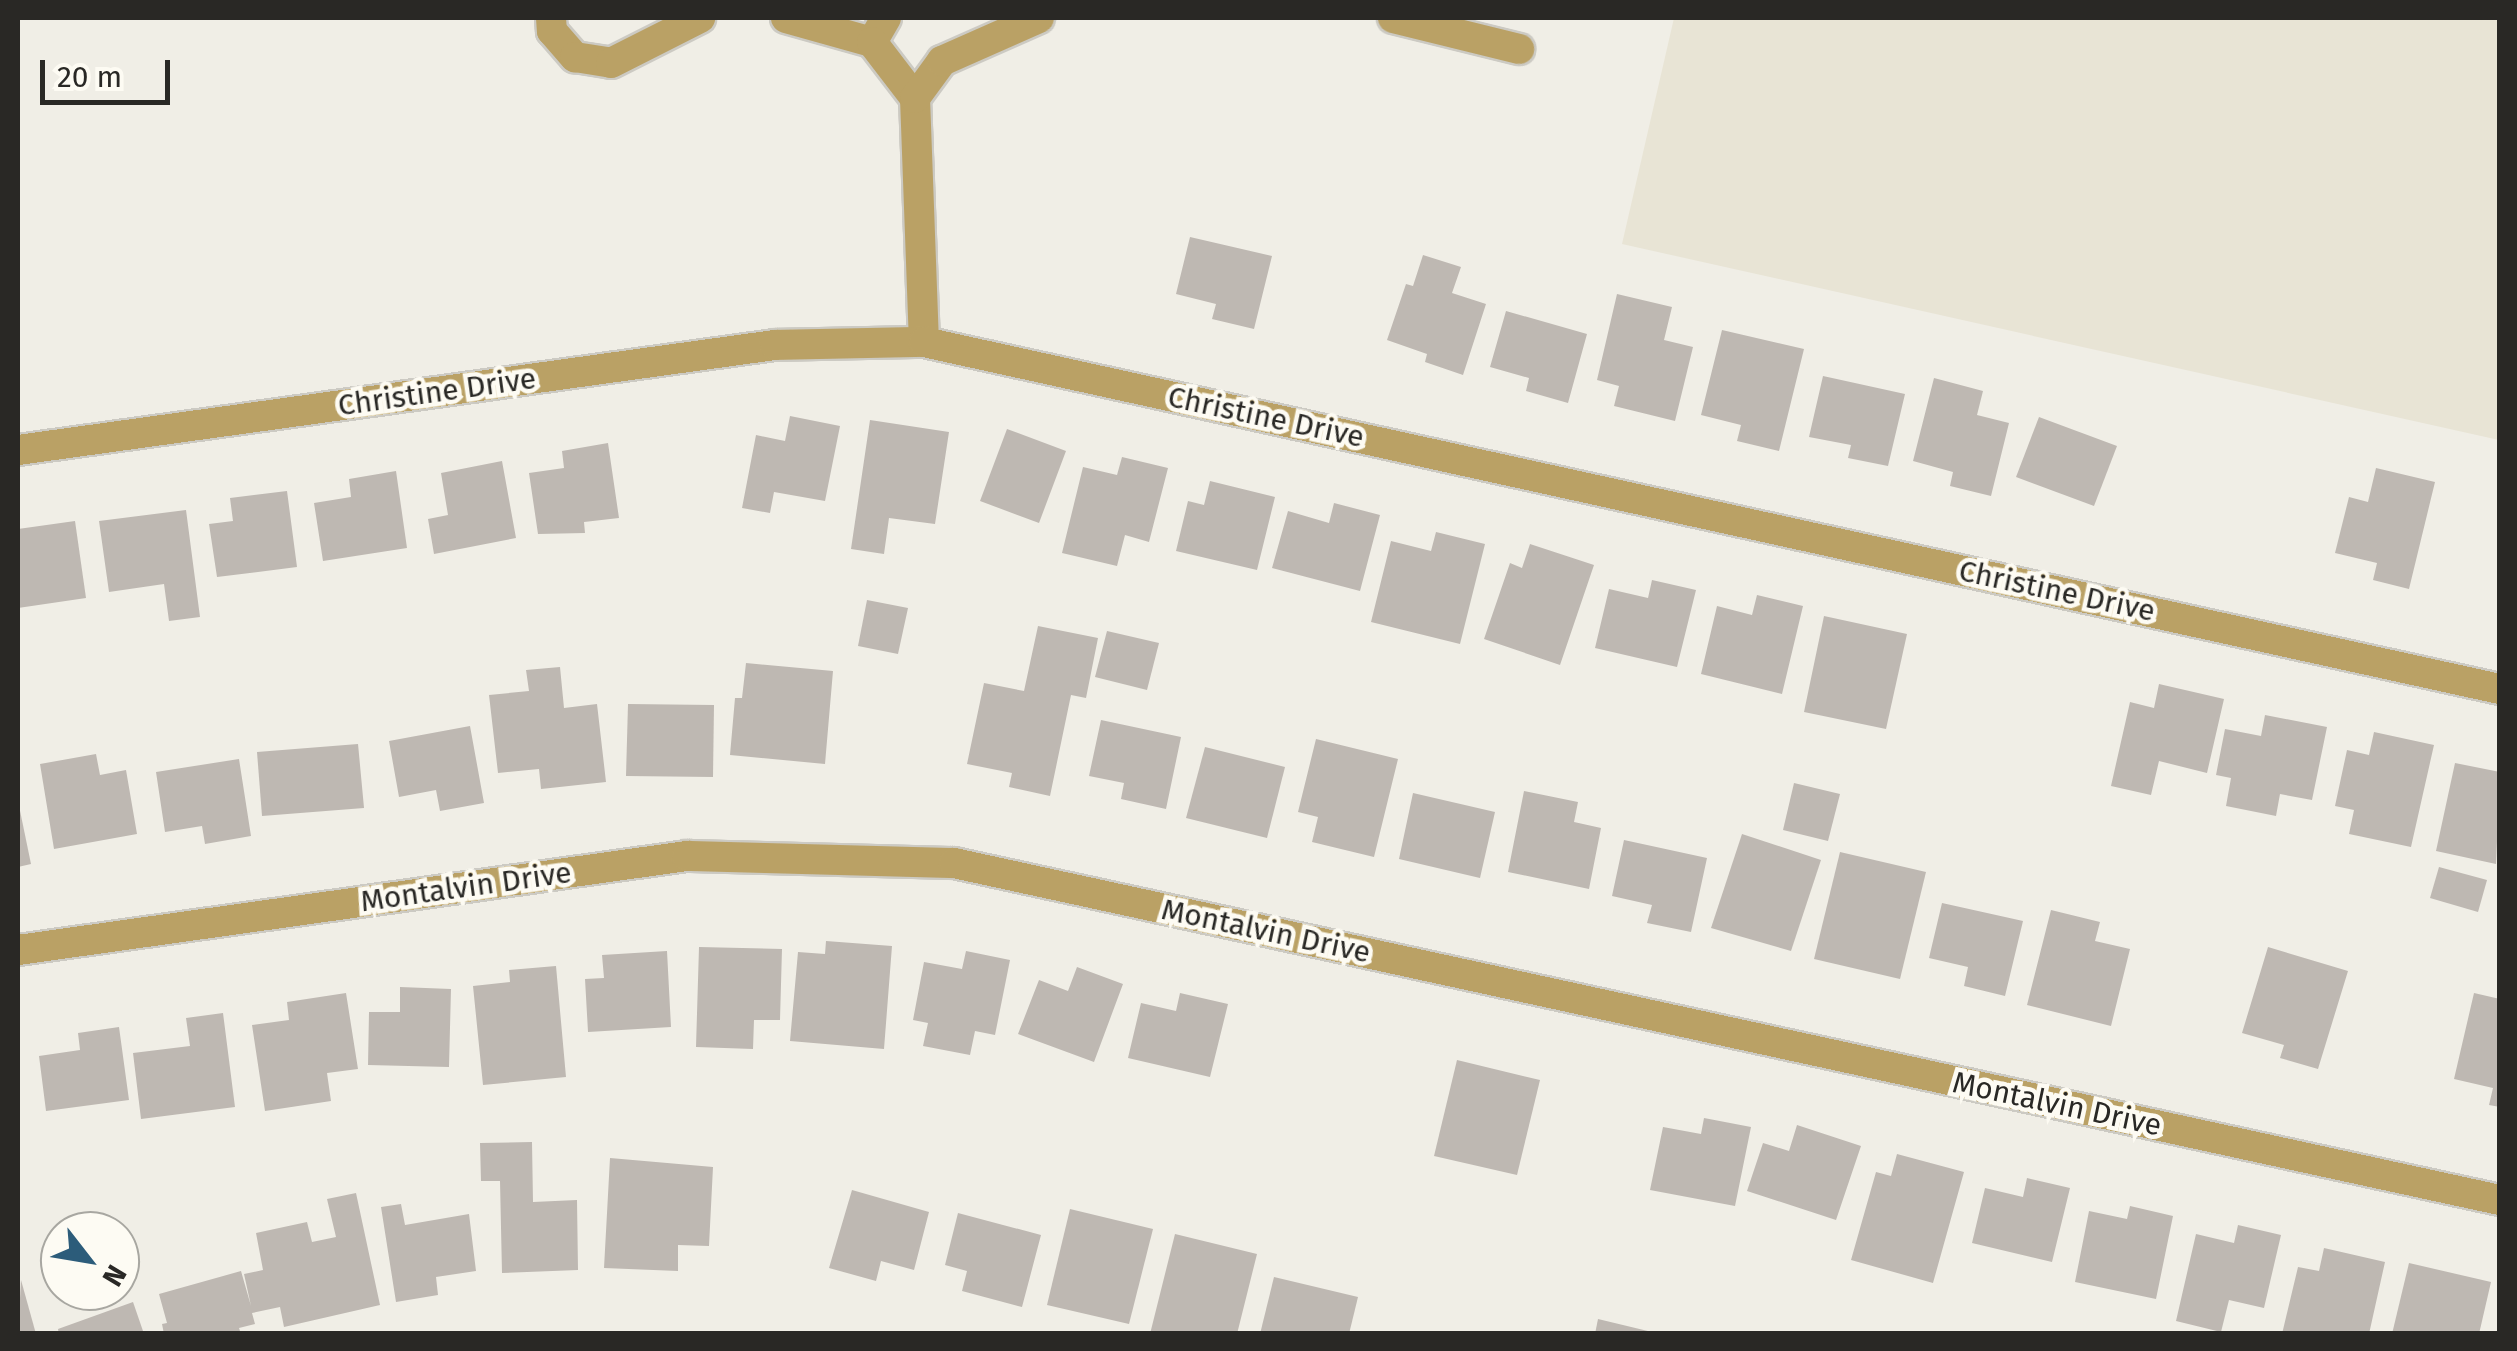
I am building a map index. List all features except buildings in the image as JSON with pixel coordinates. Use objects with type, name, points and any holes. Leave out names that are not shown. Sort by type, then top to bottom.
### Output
[{"type":"street","points":[[551,18],[552,31],[575,57],[612,63],[700,18]]},
{"type":"street","points":[[786,18],[879,30],[915,98],[924,342]]},
{"type":"street","points":[[915,98],[942,61],[1040,18]]},
{"type":"street","points":[[1393,18],[1519,49]]},
{"type":"street","name":"Christine Drive","points":[[18,450],[775,345],[924,342],[2500,688]]},
{"type":"street","name":"Montalvin Drive","points":[[18,950],[687,856],[954,863],[2500,1200]]},
{"type":"shaded area","points":[[1674,18],[2499,18],[2499,440],[1622,244]]}]
